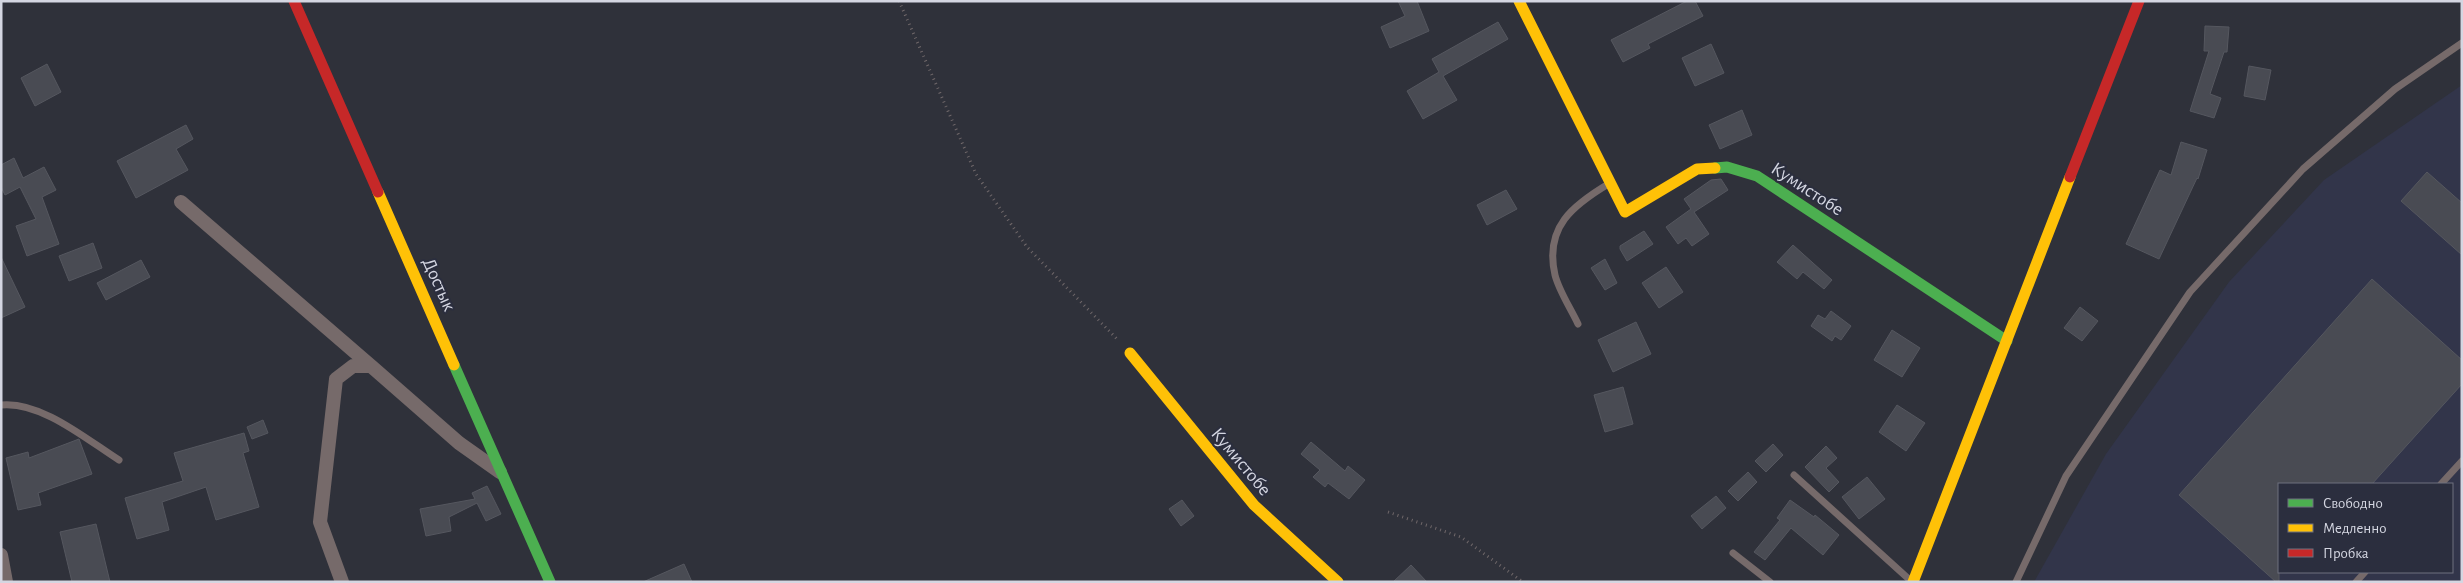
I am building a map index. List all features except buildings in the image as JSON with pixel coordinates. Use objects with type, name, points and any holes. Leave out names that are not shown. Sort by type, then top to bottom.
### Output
[{"type":"street","name":"Достык","points":[[294,1],[550,582]]},
{"type":"street","name":"Кумистобе","points":[[1519,1],[1625,212],[1697,169],[1727,167],[1758,176],[2007,342]]},
{"type":"street","points":[[1912,582],[2139,1]]},
{"type":"street","points":[[181,202],[459,443],[504,475]]},
{"type":"street","name":"Кумистобе","points":[[1130,353],[1254,505],[1338,582]]},
{"type":"street","points":[[342,582],[320,522],[336,379],[353,366],[371,366]]},
{"type":"street","points":[[1,555],[6,582]]},
{"type":"lane","points":[[2016,582],[2066,476],[2190,292],[2304,169],[2395,89],[2462,43]]},
{"type":"lane","points":[[1578,324],[1556,276],[1551,248],[1566,216],[1582,200],[1611,183]]},
{"type":"lane","points":[[1,405],[10,404],[43,413],[119,460]]},
{"type":"lane","points":[[2442,483],[2462,461]]},
{"type":"lane","points":[[1794,475],[1912,582]]},
{"type":"lane","points":[[1732,553],[1770,582]]},
{"type":"path","points":[[899,1],[976,174],[1027,247],[1130,353]]},
{"type":"path","points":[[1388,512],[1461,537],[1523,582]]},
{"type":"shaded area","points":[[2462,85],[2462,582],[2034,582],[2106,454],[2229,282],[2324,180]]},
{"type":"traffic: fast","points":[[1715,168],[1727,167],[1757,176],[2007,341]]},
{"type":"traffic: fast","points":[[454,365],[550,582]]},
{"type":"traffic: slow","points":[[1519,1],[1625,212],[1697,169],[1715,168]]},
{"type":"traffic: slow","points":[[1913,582],[2070,177]]},
{"type":"traffic: slow","points":[[378,192],[454,365]]},
{"type":"traffic: slow","points":[[1130,353],[1254,505],[1338,582]]},
{"type":"traffic: jam","points":[[294,1],[378,192]]},
{"type":"traffic: jam","points":[[2070,177],[2139,1]]}]
